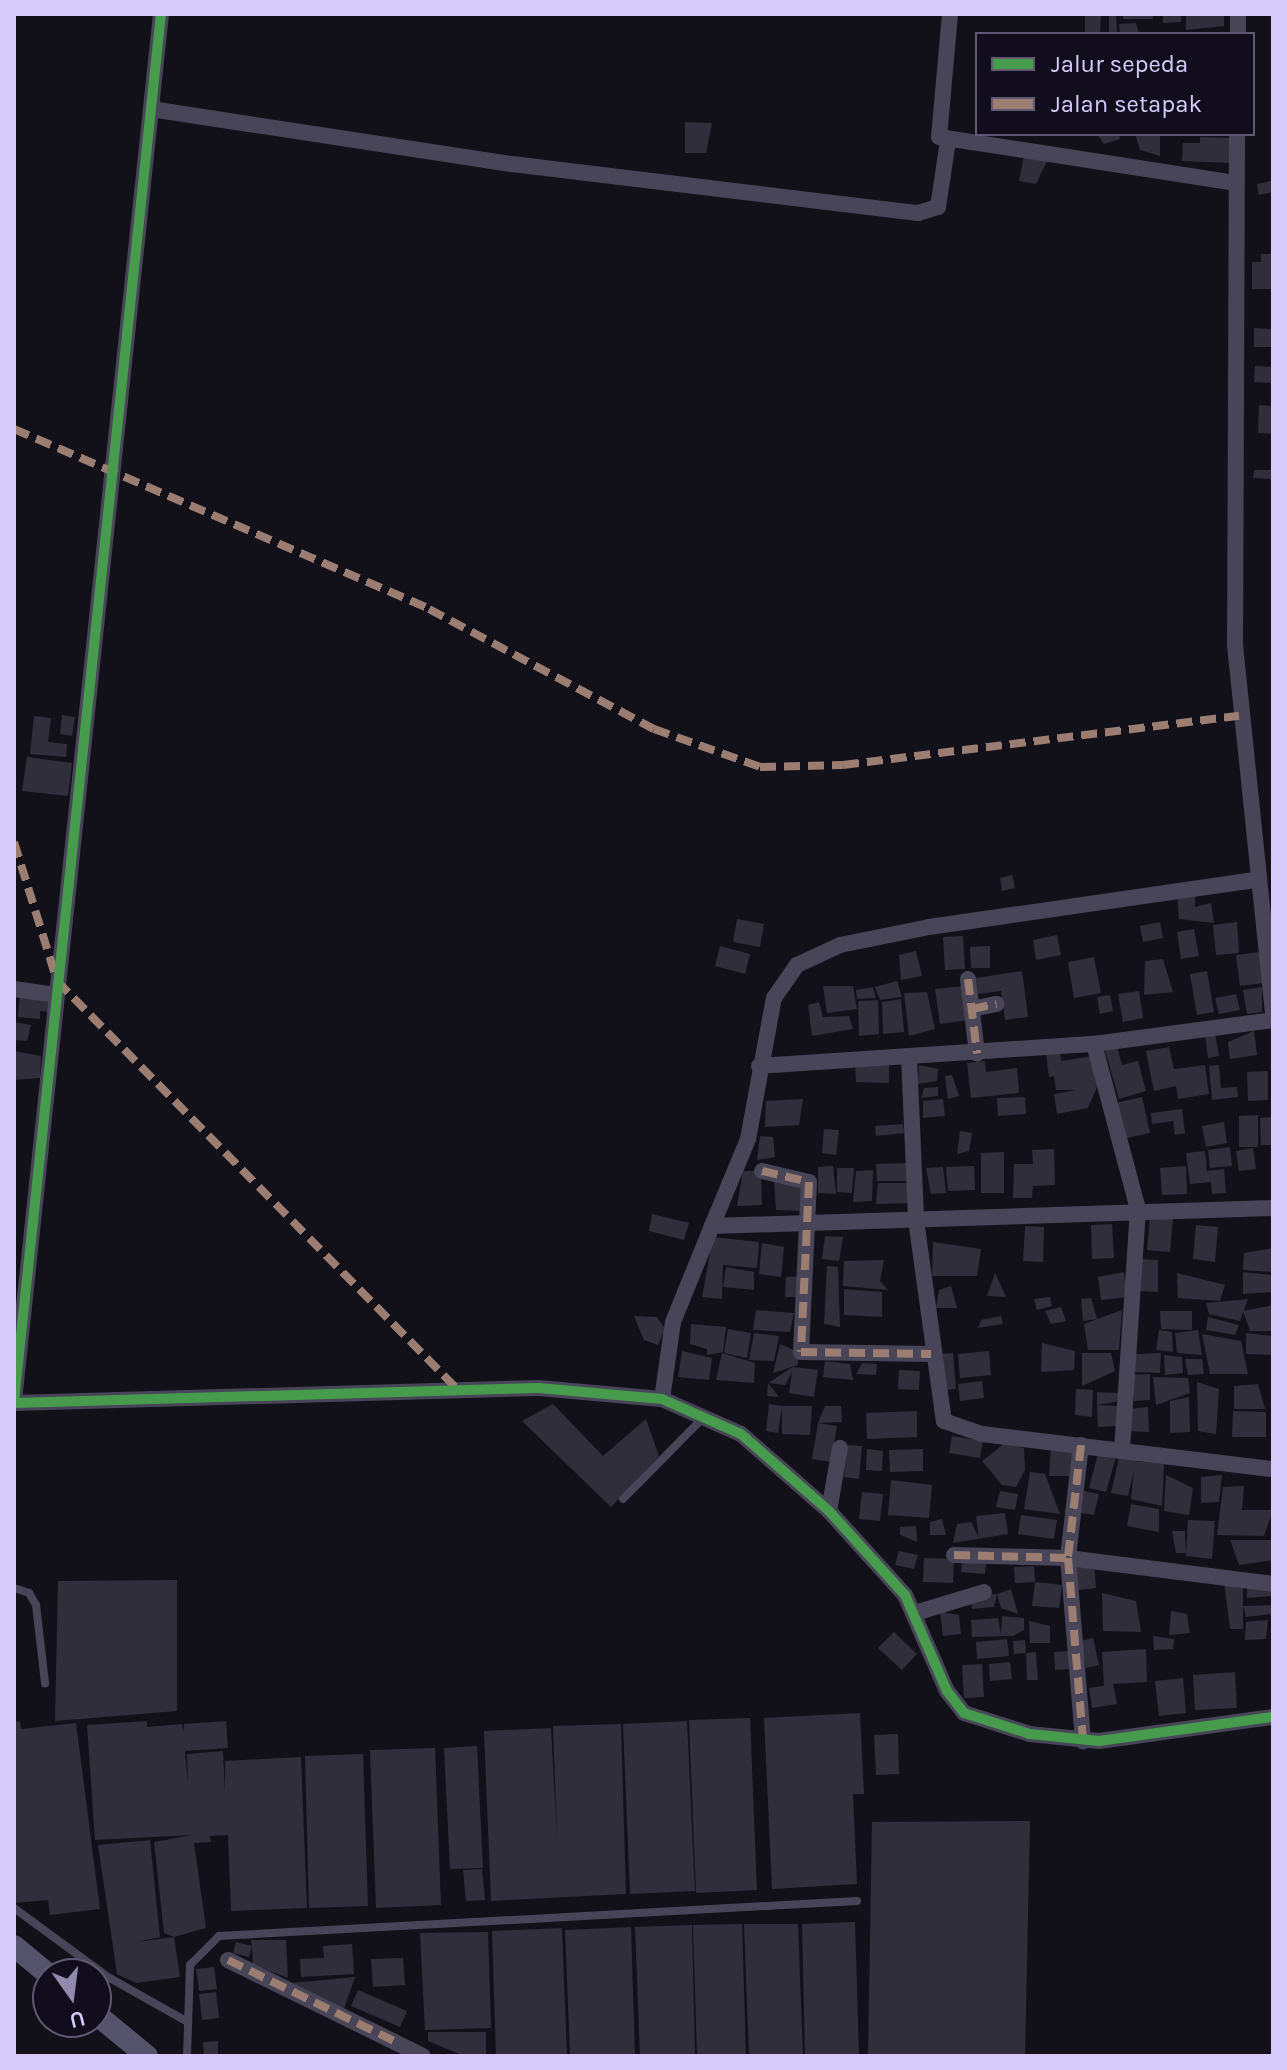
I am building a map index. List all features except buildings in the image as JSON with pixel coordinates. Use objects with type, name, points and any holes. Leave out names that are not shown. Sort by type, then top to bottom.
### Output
[{"type":"main road","points":[[14,1946],[32,1961]]},
{"type":"main road","points":[[112,2027],[147,2056]]},
{"type":"street","points":[[161,14],[56,995],[20,1260],[14,1402],[539,1388],[662,1399],[707,1414],[761,1448],[829,1511],[915,1613],[947,1691],[964,1713],[1005,1729],[1083,1741],[1144,1739],[1273,1717]]},
{"type":"street","points":[[950,14],[936,122],[939,137],[948,141],[1236,183]]},
{"type":"street","points":[[151,109],[496,162],[918,213],[938,207],[948,141]]},
{"type":"street","points":[[1237,136],[1232,549],[1239,716],[1273,1010]]},
{"type":"street","points":[[662,1399],[673,1322],[748,1139],[759,1066],[774,998],[784,977],[814,954],[962,921],[1257,880]]},
{"type":"street","points":[[968,979],[977,1053]]},
{"type":"street","points":[[14,989],[56,995]]},
{"type":"street","points":[[972,1009],[996,1004]]},
{"type":"street","points":[[759,1066],[1094,1044],[1273,1020]]},
{"type":"street","points":[[1094,1044],[1138,1209],[1122,1450]]},
{"type":"street","points":[[909,1057],[916,1220],[931,1354],[944,1421],[967,1431],[1273,1469]]},
{"type":"street","points":[[762,1171],[806,1177],[812,1224],[801,1352],[931,1354]]},
{"type":"street","points":[[712,1226],[1138,1209],[1273,1208]]},
{"type":"street","points":[[1081,1445],[1068,1558],[1083,1741]]},
{"type":"street","points":[[829,1511],[840,1448]]},
{"type":"street","points":[[954,1555],[1068,1558],[1273,1584]]},
{"type":"street","points":[[915,1613],[984,1592]]},
{"type":"street","points":[[228,1960],[398,2050],[423,2056]]},
{"type":"lane","points":[[623,1499],[707,1414]]},
{"type":"lane","points":[[14,1588],[29,1593],[36,1605],[45,1683]]},
{"type":"lane","points":[[187,2056],[190,1965],[219,1936],[857,1901]]},
{"type":"lane","points":[[14,1908],[108,1977],[188,2022]]},
{"type":"marked path","points":[[14,429],[429,609],[654,729],[760,767],[843,765],[1239,716]]},
{"type":"marked path","points":[[14,842],[57,981],[460,1392]]},
{"type":"marked path","points":[[968,979],[977,1053]]},
{"type":"marked path","points":[[972,1009],[996,1004]]},
{"type":"marked path","points":[[762,1171],[809,1182],[801,1352],[931,1354]]},
{"type":"marked path","points":[[1081,1445],[1068,1558],[1083,1741]]},
{"type":"marked path","points":[[954,1555],[1068,1558]]},
{"type":"marked path","points":[[228,1960],[400,2044]]},
{"type":"cycle path","points":[[14,1401],[161,14]]},
{"type":"cycle path","points":[[14,1403],[539,1388],[662,1399],[741,1434],[829,1511],[905,1595],[947,1691],[964,1713],[1030,1734],[1099,1741],[1273,1717]]}]
